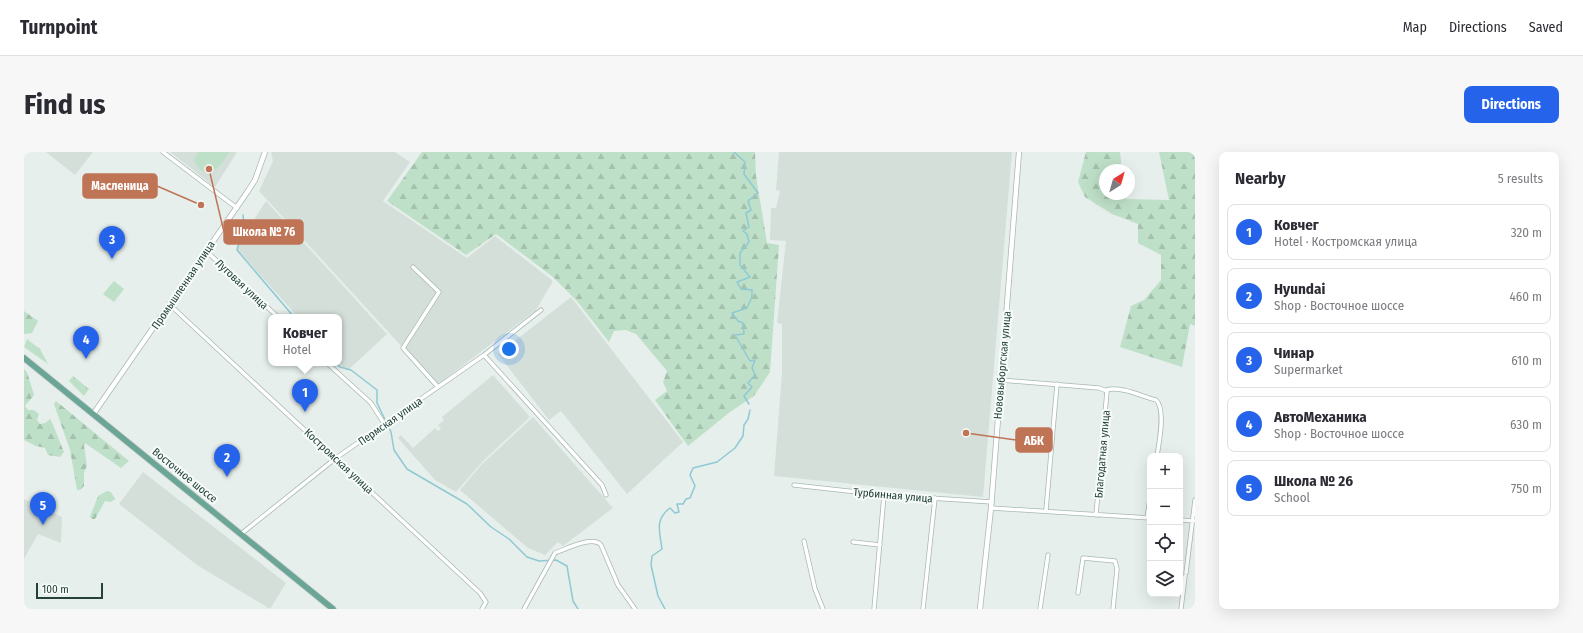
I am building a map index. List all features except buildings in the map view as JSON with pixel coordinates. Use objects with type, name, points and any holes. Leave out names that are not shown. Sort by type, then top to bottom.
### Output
[{"type":"main road","name":"Восточное шоссе","points":[[24,358],[94,413],[333,609]]},
{"type":"street","points":[[163,152],[237,208]]},
{"type":"street","name":"Промышленная улица","points":[[94,413],[237,208],[255,180],[265,152]]},
{"type":"street","name":"Нововыборгская улица","points":[[980,609],[991,505],[1019,152]]},
{"type":"street","name":"Луговая улица","points":[[206,251],[275,314]]},
{"type":"street","points":[[413,267],[439,292],[403,348],[438,387]]},
{"type":"street","name":"Костромская улица","points":[[169,304],[485,597],[485,605],[482,609]]},
{"type":"street","name":"Пермская улица","points":[[240,534],[336,458],[484,355],[541,310]]},
{"type":"street","points":[[484,355],[602,485],[606,495]]},
{"type":"street","points":[[330,366],[370,403],[385,425]]},
{"type":"street","points":[[1001,380],[1099,388],[1107,391],[1112,389],[1156,400],[1159,403],[1161,411],[1157,453]]},
{"type":"street","points":[[1046,510],[1057,384]]},
{"type":"street","name":"Благодатная улица","points":[[1096,515],[1107,391]]},
{"type":"street","name":"Турбинная улица","points":[[794,485],[1096,515],[1147,518]]},
{"type":"street","points":[[874,609],[884,495]]},
{"type":"street","points":[[923,609],[935,498]]},
{"type":"street","points":[[1181,609],[1194,521],[1195,500]]},
{"type":"street","points":[[1183,520],[1194,521]]},
{"type":"street","points":[[524,609],[555,553],[592,540],[599,542],[618,585],[634,609]]},
{"type":"street","points":[[804,541],[815,590],[823,609]]},
{"type":"street","points":[[853,542],[880,545]]},
{"type":"street","points":[[1040,609],[1048,555]]},
{"type":"street","points":[[1078,594],[1083,558],[1115,561],[1117,569],[1112,609]]},
{"type":"shaded area","points":[[46,152],[93,152],[75,175]]},
{"type":"shaded area","points":[[170,152],[237,152],[215,187]]},
{"type":"shaded area","points":[[271,152],[395,152],[410,162],[383,201],[467,258],[495,236],[553,281],[536,310],[437,385],[259,191],[273,161]]},
{"type":"shaded area","points":[[779,152],[1012,152],[983,497],[774,476],[782,373],[782,324],[777,323],[786,241],[770,240],[771,208],[776,208],[780,191],[776,190]]},
{"type":"shaded area","points":[[266,201],[387,334],[347,371],[342,366],[342,314],[295,314],[236,248]]},
{"type":"shaded area","points":[[571,297],[683,442],[627,494],[561,411],[549,420],[498,354]]},
{"type":"shaded area","points":[[493,375],[530,417],[483,461],[456,492],[435,480],[398,438],[401,435],[413,448],[435,428],[438,431],[441,429],[438,425],[444,420],[442,417]]},
{"type":"shaded area","points":[[533,417],[613,508],[563,546],[558,542],[545,555],[528,548],[460,490],[482,464]]},
{"type":"shaded area","points":[[143,472],[286,583],[270,609],[197,565],[119,504]]},
{"type":"shaded area","points":[[24,499],[62,517],[61,543],[38,534],[24,559]]},
{"type":"green space","points":[[198,152],[230,152],[218,168],[214,171],[206,172],[201,170],[194,160]]},
{"type":"green space","points":[[422,152],[755,152],[756,176],[767,243],[779,245],[770,372],[754,396],[730,412],[688,446],[655,400],[667,391],[663,382],[667,371],[636,334],[626,330],[614,331],[609,342],[577,301],[553,277],[496,234],[466,255],[387,201]]},
{"type":"green space","points":[[1086,152],[1120,152],[1121,164],[1099,164],[1099,200],[1169,200],[1159,152],[1195,152],[1195,326],[1190,324],[1182,367],[1120,347],[1131,306],[1144,300],[1161,280],[1161,255],[1138,243],[1138,224],[1112,214],[1085,197],[1078,182]]},
{"type":"green space","points":[[114,281],[124,289],[114,302],[103,294]]},
{"type":"green space","points":[[24,311],[38,321],[32,333],[24,334]]},
{"type":"green space","points":[[27,339],[40,349],[48,364],[24,347]]},
{"type":"green space","points":[[24,369],[27,372],[34,395],[25,406],[28,410],[34,410],[39,414],[37,420],[40,424],[45,423],[50,419],[51,420],[64,452],[60,457],[48,455],[45,448],[36,446],[24,440]]},
{"type":"green space","points":[[73,376],[89,389],[84,396],[69,381]]},
{"type":"green space","points":[[56,401],[129,461],[121,468],[85,443],[87,466],[84,472],[84,486],[80,490],[77,490],[70,450],[54,404]]},
{"type":"green space","points":[[107,491],[111,492],[115,499],[111,502],[105,501],[95,519],[92,519],[90,517],[98,496]]},
{"type":"waterway","points":[[734,152],[745,162],[744,174],[758,193],[748,201],[751,210],[746,213],[749,227],[743,231],[747,234],[749,242],[740,253],[740,265],[750,277],[737,282],[741,289],[752,290],[752,297],[747,308],[732,313],[738,321],[743,323],[744,334],[735,335],[750,361],[755,360],[752,368],[755,375],[748,383],[752,387],[744,396],[749,404]]},
{"type":"waterway","points":[[243,215],[244,226],[237,250],[291,314]]},
{"type":"waterway","points":[[339,366],[351,370],[377,390],[377,403],[391,432],[394,450],[407,469],[467,504],[491,527],[509,539],[527,557],[539,561],[556,560],[567,566],[573,601],[578,609]]},
{"type":"waterway","points":[[665,609],[658,596],[651,565],[652,556],[662,549],[659,532],[662,517],[670,508],[675,513],[679,512],[677,504],[683,504],[686,499],[690,498],[695,486],[690,475],[693,468],[717,462],[735,448],[743,436],[744,425],[748,419],[750,410]]},
{"type":"place","name":"Школа № 76","points":[[209,169]]},
{"type":"place","name":"Масленица","points":[[201,205]]},
{"type":"place","name":"Чинар","points":[[112,259]]},
{"type":"place","name":"АвтоМеханика","points":[[86,359]]},
{"type":"place","name":"Ковчег","points":[[305,412]]},
{"type":"place","name":"АБК","points":[[966,433]]},
{"type":"place","name":"Hyundai","points":[[227,477]]},
{"type":"place","name":"Школа № 26","points":[[43,525]]}]
